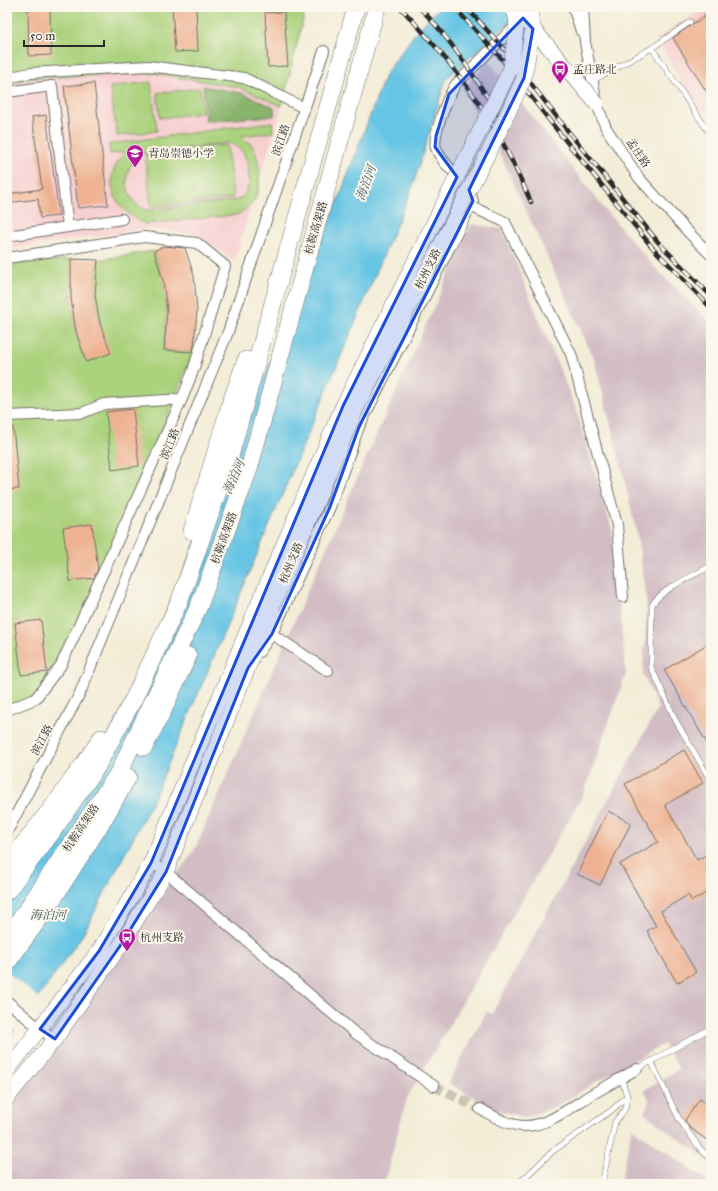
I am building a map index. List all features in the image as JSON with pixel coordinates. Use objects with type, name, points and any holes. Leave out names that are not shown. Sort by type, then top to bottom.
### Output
[{"type":"highway","name":"杭鞍高架路","points":[[7,891],[52,832],[96,768],[134,698],[180,600],[229,460],[356,7]]},
{"type":"highway","name":"杭鞍高架路","points":[[7,939],[119,772],[199,606],[249,469],[378,7]]},
{"type":"highway","points":[[7,865],[58,800],[95,748],[121,702],[146,650],[169,595],[190,538],[230,405],[292,236]]},
{"type":"highway","points":[[7,963],[52,902],[94,834],[128,776],[164,708],[193,645],[213,596],[232,538],[256,443]]},
{"type":"main road","points":[[513,7],[546,43],[597,104]]},
{"type":"main road","name":"杭州支路","points":[[7,1098],[55,1038],[120,946],[166,872],[248,668],[266,604],[342,406],[511,68],[517,21],[513,7]]},
{"type":"main road","name":"杭州支路","points":[[7,1070],[99,951],[151,862],[266,604],[356,409],[499,132],[524,78],[533,27],[529,7]]},
{"type":"street","points":[[248,668],[272,634],[330,507],[360,427],[473,201],[472,193],[441,158],[435,147],[436,136],[450,94],[456,84],[534,7]]},
{"type":"street","points":[[572,7],[585,42]]},
{"type":"street","points":[[583,7],[585,42]]},
{"type":"street","name":"孟庄路","points":[[585,42],[597,104],[606,128],[639,178],[711,255]]},
{"type":"street","name":"滨江路","points":[[7,832],[84,686],[228,332],[324,51]]},
{"type":"street","points":[[7,78],[30,73],[148,66],[244,78],[304,108]]},
{"type":"street","points":[[7,92],[52,86],[68,227]]},
{"type":"street","points":[[470,206],[505,222],[571,354],[617,525],[623,597]]},
{"type":"street","points":[[7,236],[122,219]]},
{"type":"street","points":[[7,258],[144,237],[197,243],[224,266],[193,371],[182,399],[60,665],[35,699],[7,710]]},
{"type":"street","points":[[7,416],[82,412],[104,404],[182,399]]},
{"type":"street","points":[[272,634],[328,671]]},
{"type":"street","points":[[151,862],[166,872],[355,1033],[434,1086]]},
{"type":"street","points":[[7,1001],[28,1019],[55,1038]]},
{"type":"street","points":[[480,1109],[502,1121],[525,1126],[542,1123],[636,1069]]},
{"type":"lane","points":[[592,81],[652,48],[690,22]]},
{"type":"lane","points":[[652,48],[711,134]]},
{"type":"lane","points":[[706,128],[711,123]]},
{"type":"lane","points":[[711,566],[675,587],[664,591],[652,605],[651,667],[676,721],[711,781]]},
{"type":"lane","points":[[636,1069],[711,1028]]},
{"type":"lane","points":[[651,1061],[680,1119],[701,1150],[711,1158]]},
{"type":"lane","points":[[602,1184],[615,1122],[626,1109],[627,1096],[622,1078]]},
{"type":"lane","points":[[518,1184],[553,1151],[612,1110],[627,1096]]},
{"type":"highlighted area","points":[[523,18],[533,29],[524,78],[469,190],[473,201],[359,427],[330,507],[272,634],[248,668],[166,872],[120,946],[55,1039],[40,1029],[99,951],[151,863],[343,406],[457,177],[435,147],[436,136],[449,94]]},
{"type":"shaded area","points":[[706,7],[711,7],[711,109],[702,115],[656,39]]},
{"type":"shaded area","points":[[487,59],[606,211],[656,269],[711,323],[711,1163],[644,1113],[649,1099],[644,1090],[679,1069],[664,1044],[594,1083],[556,1107],[526,1117],[502,1112],[448,1083],[487,1011],[492,1014],[658,708],[643,674],[647,608],[638,540],[623,473],[594,359],[496,145],[462,89],[479,72],[482,63]]},
{"type":"shaded area","name":"青岛崇德小学","points":[[152,73],[238,87],[282,106],[234,262],[195,234],[148,229],[7,249],[7,83],[34,78]]},
{"type":"shaded area","points":[[471,224],[502,229],[576,409],[612,530],[626,674],[583,795],[407,1098],[384,1184],[7,1184],[7,1103],[194,851],[349,496]]},
{"type":"shaded area","points":[[632,1128],[711,1183],[711,1184],[620,1184]]},
{"type":"green space","points":[[7,7],[306,7],[282,106],[238,87],[152,73],[34,78],[7,83]]},
{"type":"green space","points":[[151,82],[157,131],[117,136],[110,87]]},
{"type":"green space","points":[[203,86],[242,93],[274,107],[274,116],[206,121]]},
{"type":"green space","points":[[200,88],[203,113],[160,118],[157,93]]},
{"type":"green space","points":[[272,122],[273,132],[241,136],[251,144],[257,156],[259,164],[259,187],[253,202],[247,209],[236,215],[145,224],[125,210],[115,197],[112,181],[113,172],[116,164],[124,152],[110,154],[109,144]],"holes":[[[228,143],[242,151],[249,172],[247,189],[244,195],[237,200],[150,210],[139,206],[129,193],[127,185],[129,171],[132,164],[143,153]]]},
{"type":"green space","points":[[227,145],[233,198],[151,207],[145,154]]},
{"type":"green space","points":[[154,251],[163,280],[167,311],[164,350],[193,352],[140,485],[61,665],[35,699],[7,710],[7,265],[73,259],[71,298],[76,332],[86,361],[100,324],[95,295],[98,260]]},
{"type":"water","name":"海泊河","points":[[440,7],[527,7],[446,79],[412,188],[154,798],[82,936],[7,1041],[7,903],[69,812],[141,673],[338,201],[386,73],[416,32]]},
{"type":"pier","points":[[7,972],[40,999],[16,1031],[7,1024]]},
{"type":"building","points":[[28,7],[50,7],[51,55],[29,56]]},
{"type":"building","points":[[172,7],[196,7],[198,51],[175,52]]},
{"type":"building","points":[[284,12],[288,66],[268,67],[265,13]]},
{"type":"building","points":[[711,13],[711,32],[705,35],[711,44],[711,99],[673,38]]},
{"type":"building","points":[[94,83],[108,205],[78,208],[64,86]]},
{"type":"building","points":[[46,115],[59,216],[40,218],[38,199],[7,203],[7,194],[42,189],[32,117]]},
{"type":"building","points":[[164,246],[185,248],[194,276],[197,311],[192,352],[164,350],[167,311],[163,280],[154,251]]},
{"type":"building","points":[[71,259],[98,260],[95,295],[100,324],[111,353],[86,362],[76,332],[71,298]]},
{"type":"building","points":[[133,409],[139,466],[112,470],[106,412]]},
{"type":"building","points":[[7,426],[13,426],[19,489],[7,490]]},
{"type":"building","points":[[92,524],[98,569],[94,578],[70,581],[63,528]]},
{"type":"building","points":[[41,620],[47,672],[21,675],[15,623]]},
{"type":"building","points":[[711,642],[711,750],[664,670]]},
{"type":"building","points":[[684,750],[703,783],[665,805],[697,860],[711,852],[711,890],[692,901],[688,895],[661,911],[696,972],[677,983],[647,931],[656,926],[620,864],[658,842],[625,784]]},
{"type":"building","points":[[608,811],[631,823],[600,885],[577,874]]},
{"type":"building","points":[[700,1099],[711,1107],[711,1143],[689,1127],[685,1120]]},
{"type":"tunnel","points":[[434,1086],[480,1109]]},
{"type":"railway","points":[[400,7],[425,34],[471,92],[508,152],[531,202]]},
{"type":"railway","points":[[419,7],[452,45],[498,114]]},
{"type":"railway","points":[[454,7],[501,58],[652,247],[711,308]]},
{"type":"railway","points":[[466,7],[507,52],[559,120],[658,242],[711,296]]},
{"type":"place","name":"孟庄路北","points":[[560,84]]},
{"type":"place","name":"青岛崇德小学","points":[[135,168]]},
{"type":"place","name":"杭州支路","points":[[127,952]]}]
